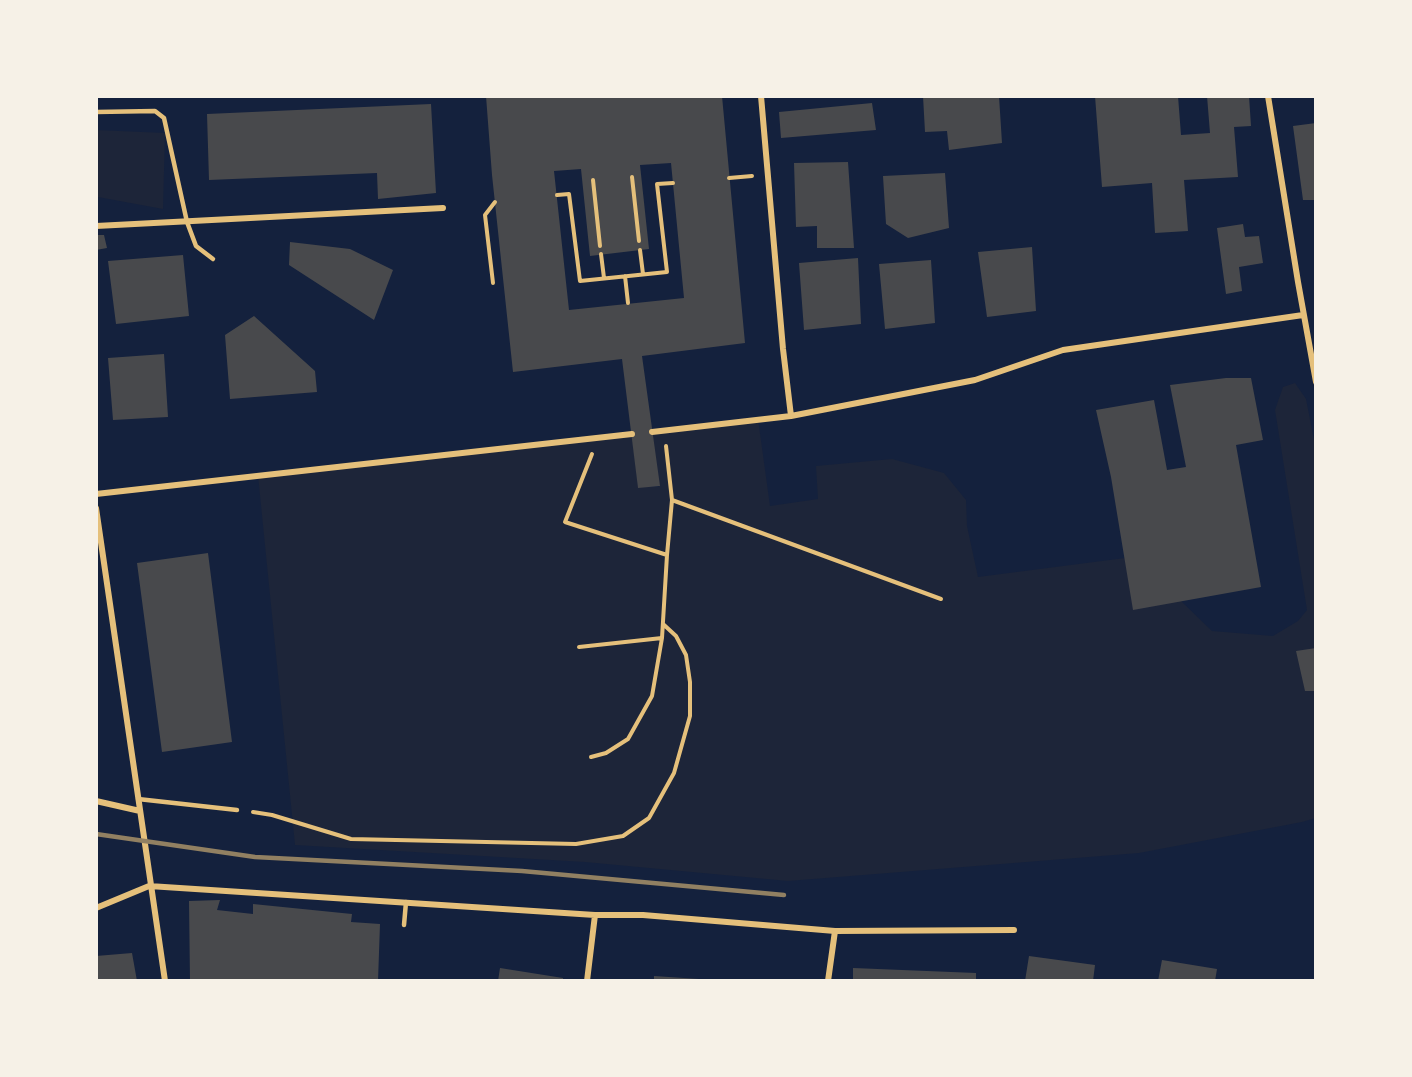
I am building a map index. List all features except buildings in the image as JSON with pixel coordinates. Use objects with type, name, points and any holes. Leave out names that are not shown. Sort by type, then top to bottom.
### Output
[{"type":"street","points":[[761,96],[791,416]]},
{"type":"street","points":[[1268,96],[1316,382]]},
{"type":"street","points":[[96,226],[443,208]]},
{"type":"street","points":[[652,432],[791,416],[975,380],[1063,350],[1303,315]]},
{"type":"street","points":[[96,494],[632,434]]},
{"type":"street","points":[[96,508],[149,886],[165,981]]},
{"type":"street","points":[[96,801],[140,811]]},
{"type":"street","points":[[96,908],[149,886],[595,915],[643,915],[835,931],[1014,930]]},
{"type":"street","points":[[587,981],[595,915]]},
{"type":"street","points":[[828,981],[835,931]]},
{"type":"lane","points":[[96,112],[155,111],[164,118],[187,222],[196,246],[213,259]]},
{"type":"lane","points":[[138,799],[237,810]]},
{"type":"lane","points":[[404,925],[406,902]]},
{"type":"path","points":[[632,177],[639,240]]},
{"type":"path","points":[[593,180],[600,246]]},
{"type":"path","points":[[557,195],[569,194],[580,281],[667,272],[657,184],[673,183]]},
{"type":"path","points":[[494,284],[484,215],[495,202]]},
{"type":"path","points":[[640,250],[643,274]]},
{"type":"path","points":[[601,254],[604,278]]},
{"type":"path","points":[[625,276],[628,303]]},
{"type":"path","points":[[591,757],[606,753],[628,739],[652,696],[662,638],[672,500],[664,430]]},
{"type":"path","points":[[599,438],[565,522],[667,555]]},
{"type":"path","points":[[672,500],[941,599]]},
{"type":"path","points":[[237,810],[272,815],[351,839],[576,844],[623,836],[649,818],[674,773],[690,716],[690,682],[686,655],[676,636],[663,624]]},
{"type":"path","points":[[579,647],[662,638]]},
{"type":"shaded area","points":[[96,130],[165,133],[163,209],[98,197]]},
{"type":"shaded area","points":[[1295,383],[1306,399],[1316,450],[1316,818],[1139,853],[788,881],[585,862],[295,845],[258,475],[632,434],[638,487],[659,487],[652,432],[758,419],[770,506],[818,499],[816,466],[892,459],[944,473],[966,500],[967,526],[978,577],[1125,558],[1181,601],[1212,631],[1273,636],[1298,621],[1307,610],[1275,410],[1283,387]]},
{"type":"railway","points":[[96,834],[255,857],[522,871],[784,895]]}]
